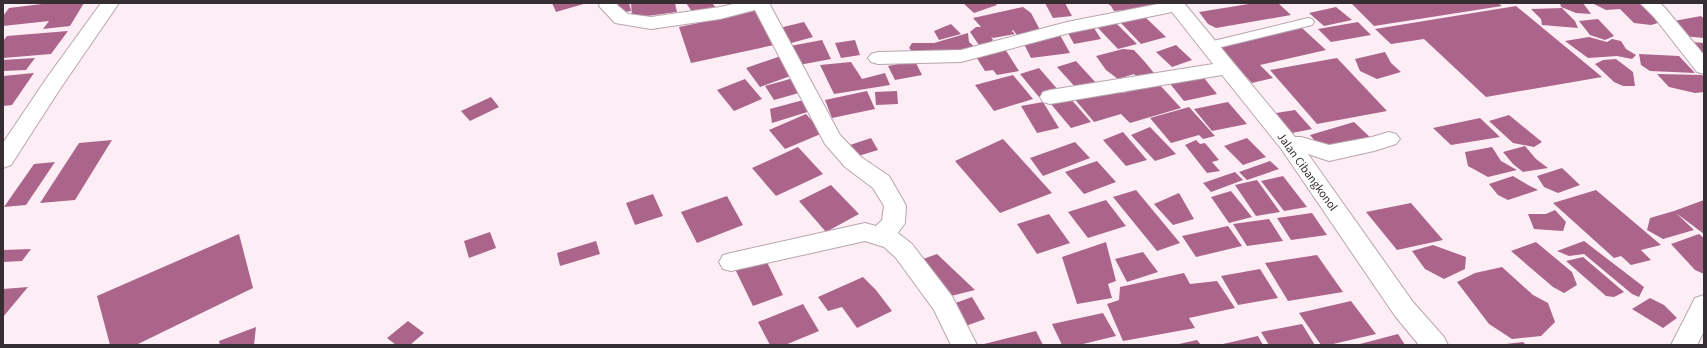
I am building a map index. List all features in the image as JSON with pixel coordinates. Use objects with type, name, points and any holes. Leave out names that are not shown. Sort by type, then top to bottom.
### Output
[{"type":"street","points":[[3,160],[53,84],[110,3]]},
{"type":"street","points":[[609,3],[608,6],[622,19],[651,23],[720,13],[756,4],[762,6],[832,139],[853,162],[881,182],[895,206],[892,223],[881,236]]},
{"type":"street","points":[[1649,3],[1660,13],[1704,68]]},
{"type":"street","points":[[878,58],[961,56],[1067,28],[1174,4]]},
{"type":"street","name":"Jalan Cibangkonol","points":[[1174,4],[1290,145],[1404,309],[1435,345]]},
{"type":"street","points":[[1050,96],[1226,68]]},
{"type":"street","points":[[1290,145],[1302,144],[1329,154],[1374,144],[1389,139]]},
{"type":"street","points":[[731,262],[865,232],[881,236],[892,240],[904,251],[943,303],[964,345]]},
{"type":"street","points":[[1684,345],[1704,305]]},
{"type":"lane","points":[[1209,46],[1308,22]]},
{"type":"building","points":[[50,3],[84,3],[70,26],[43,29],[49,21],[3,26],[3,16],[9,8]]},
{"type":"building","points":[[552,3],[587,3],[556,12]]},
{"type":"building","points":[[629,3],[631,11],[618,13],[616,4]]},
{"type":"building","points":[[631,3],[675,3],[677,12],[632,18]]},
{"type":"building","points":[[686,3],[712,3],[717,9],[695,16]]},
{"type":"building","points":[[963,3],[995,3],[997,5],[974,13]]},
{"type":"building","points":[[1045,3],[1065,3],[1072,16],[1053,18]]},
{"type":"building","points":[[1107,3],[1158,3],[1163,7],[1114,11]]},
{"type":"building","points":[[1255,3],[1278,3],[1291,15],[1216,28],[1208,24],[1199,12]]},
{"type":"building","points":[[1351,3],[1498,3],[1502,6],[1374,26]]},
{"type":"building","points":[[1560,3],[1583,3],[1591,14],[1576,13],[1561,7]]},
{"type":"building","points":[[1592,3],[1641,3],[1658,23],[1651,25],[1634,23],[1620,9],[1606,10]]},
{"type":"building","points":[[756,6],[774,45],[691,63],[679,27],[722,18]]},
{"type":"building","points":[[1516,6],[1602,77],[1486,97],[1424,39],[1391,44],[1375,29]]},
{"type":"building","points":[[1023,7],[1031,13],[1040,30],[1017,35],[1013,30],[1012,31],[1015,34],[993,38],[991,36],[993,40],[989,43],[979,45],[970,32],[976,27],[981,27],[973,18]]},
{"type":"building","points":[[1336,7],[1352,20],[1324,26],[1309,13]]},
{"type":"building","points":[[1562,8],[1575,21],[1578,28],[1542,25],[1541,19],[1531,9]]},
{"type":"building","points":[[1701,16],[1704,19],[1704,38],[1683,36],[1674,21]]},
{"type":"building","points":[[1145,17],[1166,37],[1141,44],[1121,23]]},
{"type":"building","points":[[1598,19],[1614,36],[1605,40],[1590,35],[1579,21]]},
{"type":"building","points":[[804,22],[813,37],[784,45],[775,29]]},
{"type":"building","points":[[1358,22],[1371,35],[1331,42],[1318,29]]},
{"type":"building","points":[[1116,23],[1137,44],[1118,49],[1098,28]]},
{"type":"building","points":[[951,24],[961,34],[939,40],[934,31]]},
{"type":"building","points":[[1094,28],[1101,39],[1074,44],[1068,33]]},
{"type":"building","points":[[1302,28],[1326,50],[1260,65],[1273,78],[1252,83],[1218,46]]},
{"type":"building","points":[[68,31],[51,54],[3,58],[3,41],[7,36]]},
{"type":"building","points":[[968,33],[969,42],[977,49],[949,55],[944,50],[917,57],[909,48],[912,43],[934,43]]},
{"type":"building","points":[[1060,35],[1070,53],[1031,58],[1024,44]]},
{"type":"building","points":[[1589,37],[1607,42],[1612,39],[1621,41],[1626,49],[1636,55],[1632,59],[1617,56],[1588,58],[1565,41]]},
{"type":"building","points":[[822,40],[831,59],[799,65],[790,46]]},
{"type":"building","points":[[855,40],[860,55],[841,58],[835,43]]},
{"type":"building","points":[[1692,42],[1704,43],[1704,56]]},
{"type":"building","points":[[1176,45],[1192,60],[1172,67],[1156,52]]},
{"type":"building","points":[[1005,49],[1019,71],[997,75],[993,70],[985,71],[975,55]]},
{"type":"building","points":[[1123,49],[1134,50],[1145,62],[1154,73],[1149,80],[1141,81],[1134,74],[1118,79],[1106,70],[1096,56]]},
{"type":"building","points":[[1385,52],[1391,63],[1401,72],[1377,79],[1360,71],[1355,59]]},
{"type":"building","points":[[1639,54],[1679,56],[1695,73],[1650,71],[1641,65]]},
{"type":"building","points":[[781,56],[796,74],[760,87],[746,68]]},
{"type":"building","points":[[35,58],[26,70],[3,71],[3,60]]},
{"type":"building","points":[[1337,58],[1387,111],[1317,124],[1270,70]]},
{"type":"building","points":[[1616,59],[1633,72],[1635,86],[1623,86],[1614,82],[1595,64],[1603,60]]},
{"type":"building","points":[[915,61],[922,75],[895,80],[888,66]]},
{"type":"building","points":[[1076,61],[1097,84],[1077,89],[1057,67]]},
{"type":"building","points":[[851,62],[862,79],[885,73],[890,85],[834,94],[820,65]]},
{"type":"building","points":[[1039,68],[1059,91],[1039,97],[1020,74]]},
{"type":"building","points":[[34,73],[12,105],[3,106],[3,76]]},
{"type":"building","points":[[1200,73],[1217,94],[1184,101],[1167,80]]},
{"type":"building","points":[[1657,74],[1702,75],[1704,77],[1704,92],[1695,93],[1669,87]]},
{"type":"building","points":[[1013,75],[1033,99],[994,111],[975,85]]},
{"type":"building","points":[[797,77],[806,91],[774,100],[765,86]]},
{"type":"building","points":[[745,79],[762,99],[734,111],[717,90]]},
{"type":"building","points":[[1158,83],[1181,108],[1130,123],[1121,114],[1094,122],[1072,96],[1120,88],[1123,93]]},
{"type":"building","points":[[867,91],[875,109],[832,118],[825,100]]},
{"type":"building","points":[[897,91],[898,104],[876,105],[875,92]]},
{"type":"building","points":[[491,97],[499,107],[470,121],[461,111]]},
{"type":"building","points":[[1069,97],[1091,122],[1071,128],[1050,103]]},
{"type":"building","points":[[807,99],[814,110],[772,123],[770,109]]},
{"type":"building","points":[[1043,102],[1059,128],[1037,133],[1021,106]]},
{"type":"building","points":[[1228,102],[1247,124],[1212,131],[1194,109]]},
{"type":"building","points":[[1189,107],[1215,136],[1203,139],[1199,135],[1171,143],[1150,118]]},
{"type":"building","points":[[1295,110],[1312,129],[1292,133],[1276,113]]},
{"type":"building","points":[[806,114],[823,133],[785,149],[769,130]]},
{"type":"building","points":[[1509,115],[1542,142],[1534,147],[1513,143],[1489,121]]},
{"type":"building","points":[[1480,118],[1500,137],[1451,145],[1433,128]]},
{"type":"building","points":[[1354,122],[1373,140],[1324,152],[1310,135]]},
{"type":"building","points":[[1150,127],[1176,154],[1155,161],[1131,135]]},
{"type":"building","points":[[1123,132],[1147,160],[1126,166],[1103,140]]},
{"type":"building","points":[[871,138],[878,150],[855,157],[847,146]]},
{"type":"building","points":[[1247,138],[1266,157],[1243,165],[1224,146]]},
{"type":"building","points":[[1003,139],[1052,193],[1000,213],[955,161]]},
{"type":"building","points":[[112,140],[75,200],[40,203],[79,143]]},
{"type":"building","points":[[1196,140],[1200,144],[1205,143],[1219,160],[1212,162],[1220,171],[1207,173],[1185,145]]},
{"type":"building","points":[[1075,142],[1090,158],[1043,176],[1030,158]]},
{"type":"building","points":[[1525,146],[1536,159],[1548,168],[1523,172],[1513,164],[1503,152]]},
{"type":"building","points":[[798,147],[823,174],[776,196],[752,168]]},
{"type":"building","points":[[1492,147],[1501,161],[1517,170],[1488,177],[1468,166],[1465,152]]},
{"type":"building","points":[[1097,161],[1116,182],[1084,194],[1065,172]]},
{"type":"building","points":[[1270,161],[1279,169],[1247,180],[1239,172]]},
{"type":"building","points":[[55,162],[26,205],[4,207],[34,164]]},
{"type":"building","points":[[1562,168],[1580,185],[1558,193],[1544,187],[1537,176]]},
{"type":"building","points":[[1235,172],[1243,180],[1211,192],[1203,183]]},
{"type":"building","points":[[1283,176],[1307,207],[1284,211],[1261,181]]},
{"type":"building","points":[[1513,176],[1538,190],[1508,200],[1498,195],[1489,184]]},
{"type":"building","points":[[1257,180],[1280,212],[1256,216],[1235,185]]},
{"type":"building","points":[[831,185],[859,214],[826,232],[799,201]]},
{"type":"building","points":[[1136,190],[1180,243],[1157,251],[1113,197]]},
{"type":"building","points":[[1596,190],[1661,245],[1641,250],[1651,260],[1631,265],[1621,256],[1614,258],[1553,203]]},
{"type":"building","points":[[1231,191],[1252,217],[1229,223],[1211,197]]},
{"type":"building","points":[[1179,193],[1194,219],[1173,225],[1154,204]]},
{"type":"building","points":[[653,194],[663,216],[635,225],[626,203]]},
{"type":"building","points":[[727,196],[743,225],[697,243],[681,212]]},
{"type":"building","points":[[1106,200],[1126,226],[1088,238],[1068,212]]},
{"type":"building","points":[[1704,200],[1704,234],[1676,213],[1694,230],[1663,239],[1647,230],[1650,218]]},
{"type":"building","points":[[1411,203],[1443,240],[1397,250],[1366,212]]},
{"type":"building","points":[[1555,210],[1566,222],[1563,231],[1534,229],[1528,214],[1546,214]]},
{"type":"building","points":[[1312,213],[1327,235],[1291,240],[1277,218]]},
{"type":"building","points":[[1049,214],[1070,243],[1037,254],[1017,224]]},
{"type":"building","points":[[1269,219],[1283,241],[1247,246],[1233,224]]},
{"type":"building","points":[[1228,226],[1242,246],[1196,257],[1182,236]]},
{"type":"building","points":[[490,232],[496,248],[469,258],[464,241]]},
{"type":"building","points":[[239,234],[253,288],[136,345],[110,345],[97,296]]},
{"type":"building","points":[[1699,234],[1704,238],[1704,274],[1695,270],[1671,244]]},
{"type":"building","points":[[596,241],[600,254],[560,266],[557,253]]},
{"type":"building","points":[[1584,241],[1644,287],[1639,297],[1632,294],[1584,254],[1569,256],[1557,251]]},
{"type":"building","points":[[1106,242],[1116,281],[1108,284],[1112,298],[1077,304],[1062,257]]},
{"type":"building","points":[[1536,242],[1572,272],[1577,285],[1564,293],[1553,287],[1511,251]]},
{"type":"building","points":[[1433,245],[1466,257],[1465,269],[1444,279],[1425,269],[1412,251]]},
{"type":"building","points":[[31,249],[22,261],[3,262],[3,250]]},
{"type":"building","points":[[1143,252],[1158,272],[1127,282],[1115,259]]},
{"type":"building","points":[[937,254],[975,290],[947,297],[923,259]]},
{"type":"building","points":[[1317,255],[1343,292],[1288,301],[1265,263]]},
{"type":"building","points":[[1583,257],[1624,292],[1614,297],[1606,296],[1566,261]]},
{"type":"building","points":[[765,258],[783,295],[753,306],[735,269]]},
{"type":"building","points":[[1502,267],[1533,295],[1548,303],[1555,322],[1541,336],[1512,339],[1489,324],[1457,282],[1475,273]]},
{"type":"building","points":[[1260,269],[1278,298],[1238,305],[1221,276]]},
{"type":"building","points":[[1184,273],[1190,284],[1217,281],[1235,308],[1189,318],[1195,328],[1123,341],[1107,304],[1119,300],[1120,287]]},
{"type":"building","points":[[863,277],[876,290],[892,311],[857,328],[842,307],[828,311],[818,297]]},
{"type":"building","points":[[28,287],[3,317],[3,289]]},
{"type":"building","points":[[972,297],[985,319],[963,327],[950,305]]},
{"type":"building","points":[[1650,298],[1664,305],[1677,318],[1663,328],[1632,309]]},
{"type":"building","points":[[1351,301],[1376,334],[1329,345],[1321,345],[1299,313]]},
{"type":"building","points":[[803,304],[819,331],[785,345],[770,345],[758,322]]},
{"type":"building","points":[[1103,313],[1116,336],[1079,345],[1062,345],[1052,324]]},
{"type":"building","points":[[408,321],[424,333],[410,345],[396,345],[387,338]]},
{"type":"building","points":[[1302,324],[1315,345],[1269,345],[1261,332]]},
{"type":"building","points":[[256,327],[254,345],[220,345],[219,341]]},
{"type":"building","points":[[1036,331],[1043,345],[984,345],[984,344]]},
{"type":"building","points":[[1398,334],[1405,345],[1360,344]]},
{"type":"building","points":[[1258,336],[1263,345],[1223,345],[1223,344]]},
{"type":"building","points":[[1197,340],[1201,345],[1179,345],[1179,344]]},
{"type":"building","points":[[1523,342],[1526,345],[1506,345],[1506,344]]}]
